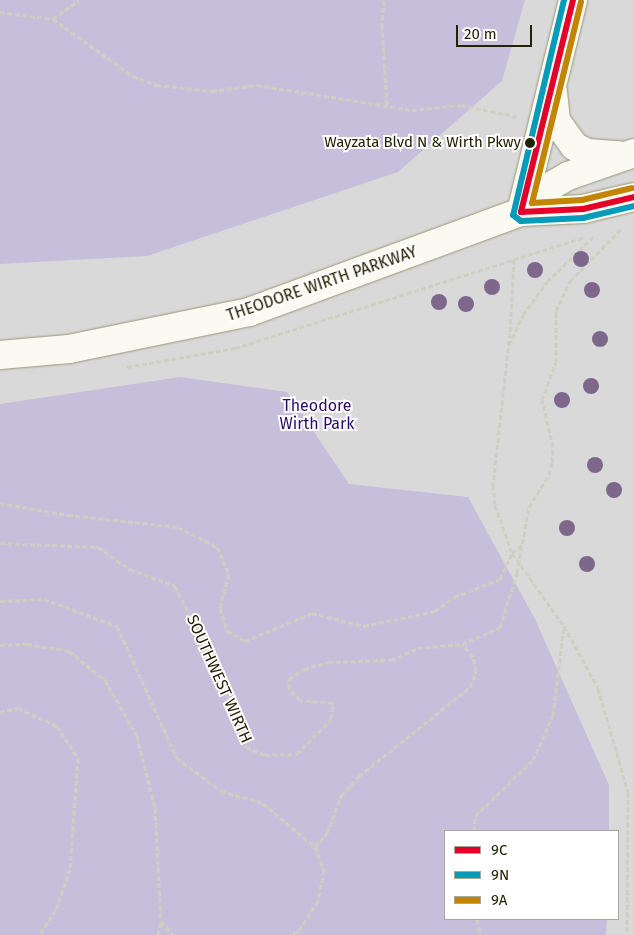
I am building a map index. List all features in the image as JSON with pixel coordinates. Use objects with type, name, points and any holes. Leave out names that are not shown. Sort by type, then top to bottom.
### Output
[{"type":"street","points":[[521,212],[573,0]]},
{"type":"street","points":[[553,80],[556,120],[574,146],[602,156],[631,154]]},
{"type":"street","name":"THEODORE WIRTH PARKWAY","points":[[521,212],[542,191],[568,176],[631,154]]},
{"type":"street","name":"THEODORE WIRTH PARKWAY","points":[[0,355],[69,349],[249,312],[521,212],[583,209],[634,197]]},
{"type":"path","points":[[53,19],[79,0]]},
{"type":"path","points":[[384,0],[382,25],[387,105]]},
{"type":"path","points":[[0,12],[53,19],[133,76],[157,85],[212,91],[257,85],[412,110],[461,105],[520,118]]},
{"type":"path","name":"SOUTHWEST WIRTH","points":[[0,543],[98,547],[130,569],[175,586],[226,688],[246,747],[265,755],[297,754],[331,719],[334,704],[300,700],[289,689],[289,679],[304,669],[328,662],[391,660],[418,648],[462,644],[500,627],[511,598],[529,507],[549,475],[552,462],[553,447],[542,400],[556,362],[556,311],[570,282],[624,226]]},
{"type":"path","points":[[508,348],[523,315],[547,282],[596,234],[514,259],[508,348],[493,485],[500,524],[512,553],[564,626],[598,688],[628,792],[627,935]]},
{"type":"path","name":"SOUTHWEST WIRTH","points":[[0,503],[68,515],[178,527],[217,547],[229,574],[220,608],[227,631],[245,641],[312,613],[364,626],[435,611],[454,598],[500,579],[512,553],[523,545]]},
{"type":"path","points":[[0,601],[44,599],[117,626],[177,758],[221,791],[263,803],[315,847],[324,870],[318,900],[298,932],[290,935]]},
{"type":"path","points":[[474,830],[475,816],[533,760],[553,715],[564,626]]},
{"type":"path","points":[[0,645],[27,644],[69,651],[104,680],[137,736],[155,808],[161,921],[158,935]]},
{"type":"path","points":[[315,847],[327,834],[341,796],[359,776],[470,686],[476,671],[473,657],[462,644]]},
{"type":"path","points":[[0,712],[18,708],[57,726],[78,758],[70,869],[56,910],[39,935]]},
{"type":"path","points":[[477,920],[480,935]]},
{"type":"path","points":[[161,921],[172,935]]},
{"type":"green space","name":"Theodore Wirth Park","points":[[0,0],[634,0],[634,935],[0,935]]},
{"type":"shaded area","points":[[0,0],[525,0],[502,81],[398,172],[147,256],[0,264]]},
{"type":"shaded area","points":[[180,377],[287,392],[349,484],[468,497],[535,619],[609,785],[609,830],[444,830],[444,920],[607,920],[606,935],[0,935],[0,404]]},
{"type":"transit line","name":"9N","points":[[564,0],[513,215],[521,221],[583,218],[634,206]]},
{"type":"transit line","name":"9C","points":[[573,0],[521,212],[583,209],[634,197]]},
{"type":"transit line","name":"9A","points":[[581,2],[532,203],[582,200],[632,188]]},
{"type":"place","name":"Wayzata Blvd N & Wirth Pkwy","points":[[530,143]]}]
